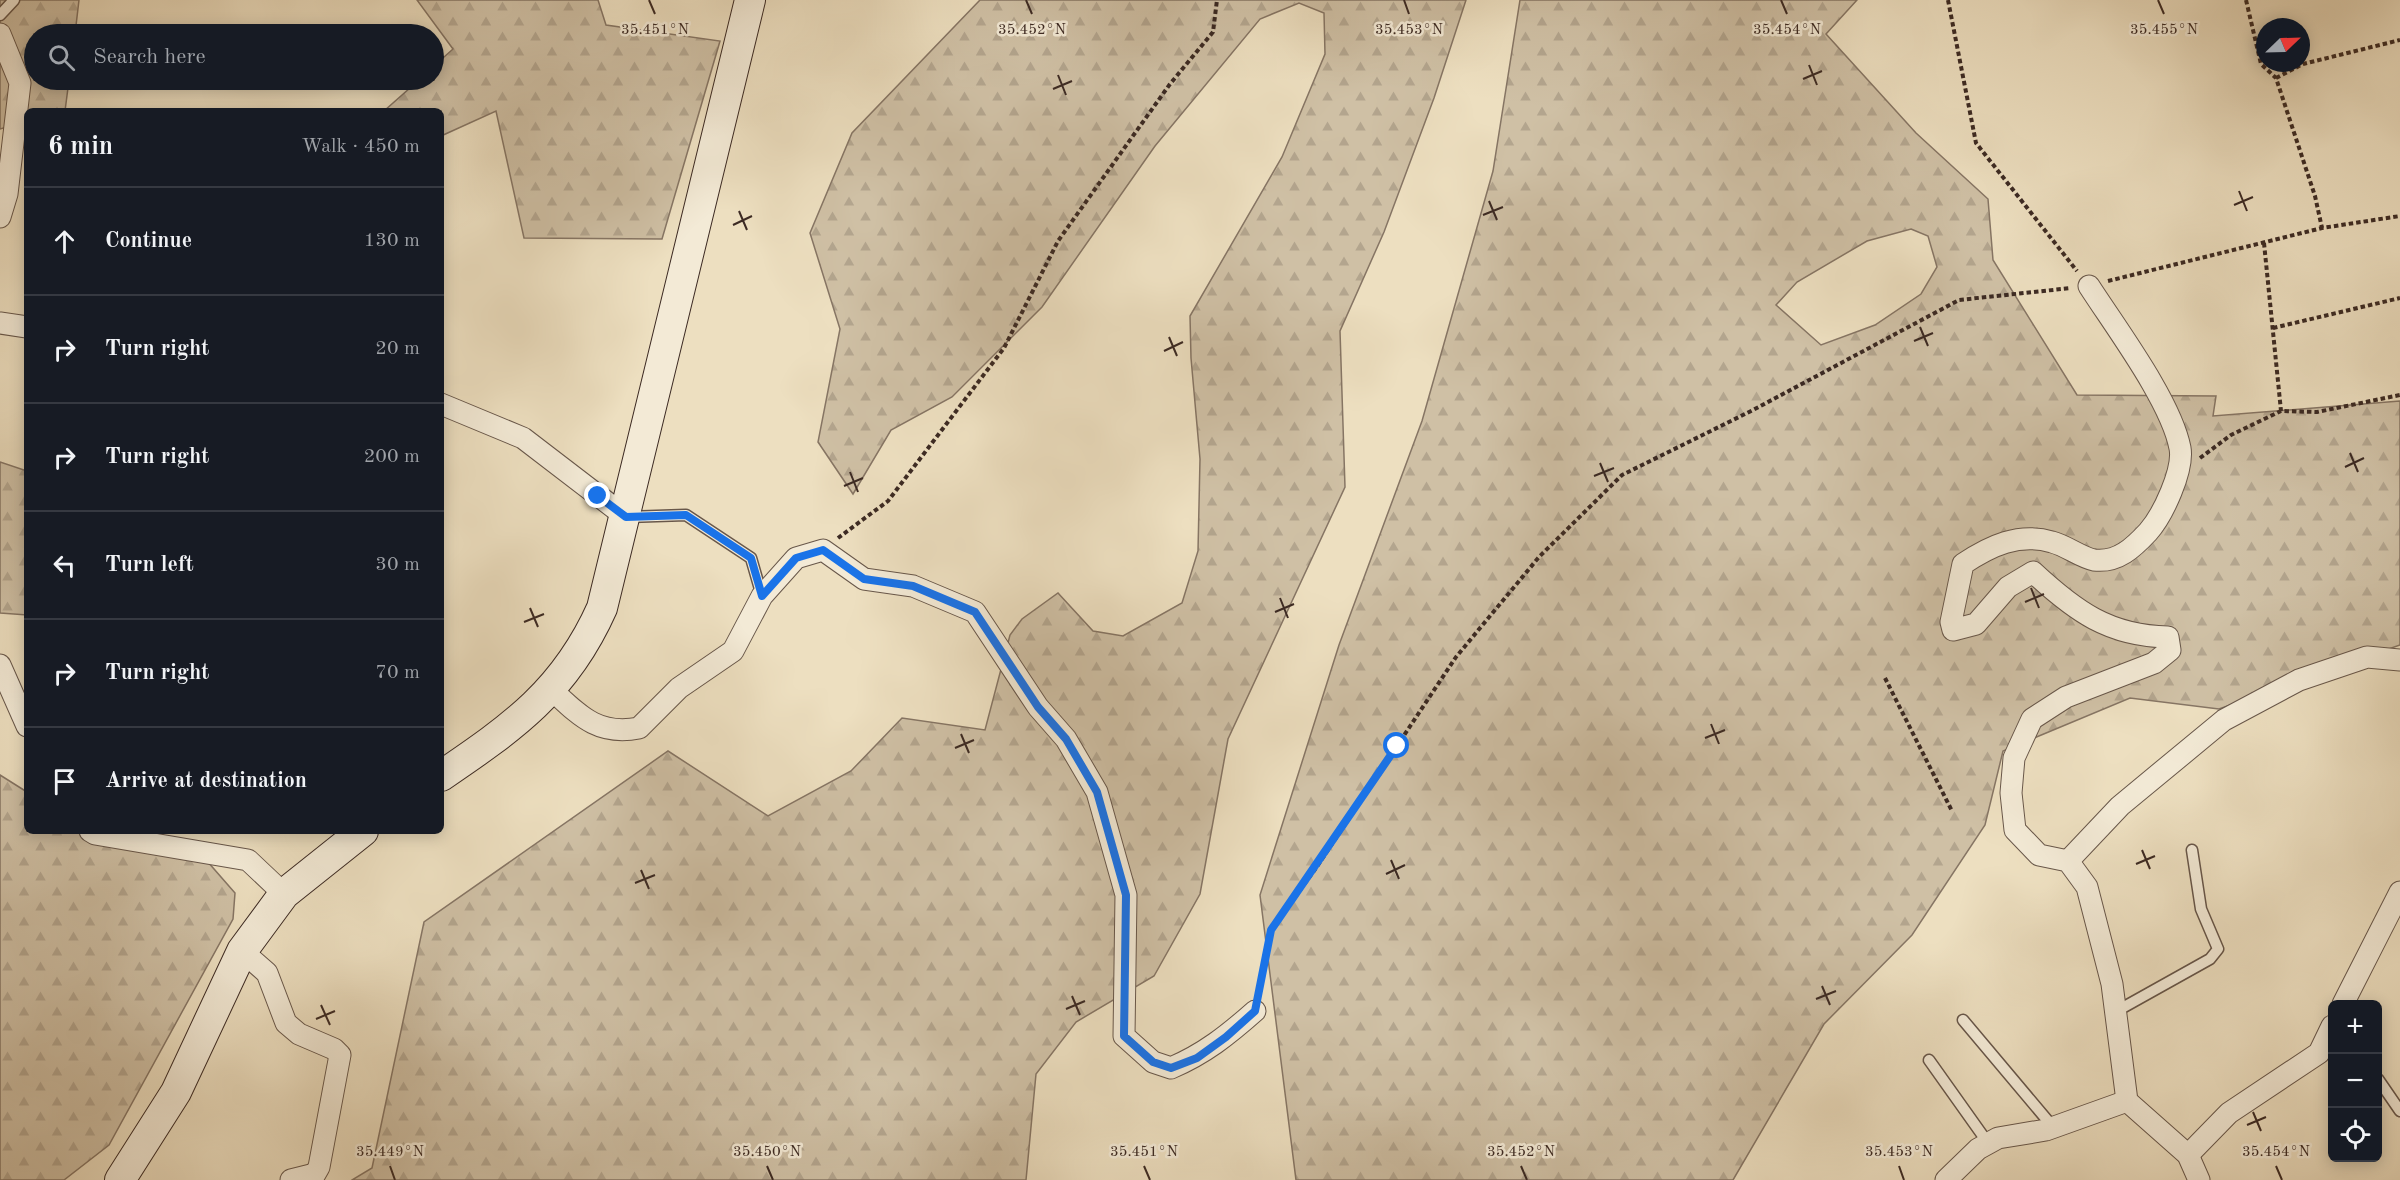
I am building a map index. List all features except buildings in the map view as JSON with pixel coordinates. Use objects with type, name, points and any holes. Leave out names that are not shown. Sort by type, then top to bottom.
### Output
[{"type":"street","points":[[444,774],[510,729],[551,689],[589,638],[602,608],[750,0]]},
{"type":"street","points":[[0,34],[20,83],[7,194],[0,217]]},
{"type":"street","points":[[2089,286],[2170,416],[2181,450],[2179,474],[2151,529],[2127,554],[2095,560],[2052,541],[2020,538],[1986,549],[1963,564],[1954,595],[1951,622],[1953,630],[1976,624],[2008,587],[2033,572],[2066,604],[2114,630],[2146,637],[2168,638],[2170,650],[2154,663],[2066,697],[2032,719],[2014,758],[2011,793],[2014,830],[2039,855],[2068,861],[2087,887],[2112,984],[2127,1101],[2188,1155],[2199,1180]]},
{"type":"street","points":[[0,323],[24,327]]},
{"type":"street","points":[[444,405],[523,438],[626,517]]},
{"type":"street","points":[[551,689],[585,721],[610,730],[639,728],[678,688],[733,651],[762,596],[796,558],[823,550],[864,579],[913,586],[975,612],[1038,707],[1066,739],[1097,792],[1126,895],[1124,1036],[1153,1062],[1171,1068],[1197,1058],[1226,1037],[1255,1011]]},
{"type":"street","points":[[2068,861],[2120,806],[2224,720],[2309,676],[2367,657],[2400,660]]},
{"type":"street","points":[[0,665],[24,719]]},
{"type":"street","points":[[95,834],[248,860],[284,894]]},
{"type":"street","points":[[120,1180],[176,1092],[242,951],[284,894],[359,834]]},
{"type":"street","points":[[2346,1000],[2400,892]]},
{"type":"street","points":[[242,951],[267,973],[286,1023],[299,1034],[340,1055],[319,1167],[315,1174],[291,1180]]},
{"type":"street","points":[[2188,1155],[2229,1113],[2319,1053],[2328,1034]]},
{"type":"street","points":[[1946,1180],[1977,1149],[1998,1138],[2053,1127],[2127,1101]]},
{"type":"lane","points":[[0,15],[14,0]]},
{"type":"lane","points":[[626,517],[686,515],[751,558],[762,596]]},
{"type":"lane","points":[[2115,1012],[2210,959],[2218,949],[2200,909],[2192,850]]},
{"type":"lane","points":[[1963,1020],[2053,1127]]},
{"type":"lane","points":[[1929,1060],[1988,1143]]},
{"type":"lane","points":[[2382,1085],[2400,1111]]},
{"type":"path","points":[[823,550],[888,501],[1005,348],[1058,241],[1170,84],[1213,32],[1217,0]]},
{"type":"path","points":[[1948,0],[1976,143],[2089,286]]},
{"type":"path","points":[[2246,0],[2261,64],[2276,78],[2315,196],[2322,228]]},
{"type":"path","points":[[2276,78],[2303,64],[2400,40]]},
{"type":"path","points":[[1255,1011],[1271,930],[1316,868],[1456,657],[1539,557],[1622,475],[1753,410],[1959,300],[2089,286],[2322,228],[2400,216]]},
{"type":"path","points":[[2264,243],[2281,411]]},
{"type":"path","points":[[2273,328],[2400,298]]},
{"type":"path","points":[[2179,474],[2231,435],[2281,411],[2317,412],[2400,395]]},
{"type":"path","points":[[1885,678],[1952,811]]},
{"type":"green space","points":[[0,0],[79,0],[76,24],[24,24],[24,90],[68,90],[65,108],[24,108],[24,122],[0,129]]},
{"type":"green space","points":[[417,0],[598,0],[606,25],[720,41],[662,239],[524,238],[496,111],[444,135],[444,108],[387,108],[408,90],[444,90],[444,57],[453,49],[444,37],[444,24],[435,24]]},
{"type":"green space","points":[[980,0],[1466,0],[1434,98],[1384,232],[1340,331],[1345,487],[1228,739],[1200,894],[1154,976],[1076,1022],[1036,1074],[1026,1180],[352,1180],[372,1168],[424,922],[668,751],[768,816],[851,771],[902,718],[985,730],[1010,635],[1022,619],[1058,593],[1093,631],[1123,636],[1182,603],[1198,551],[1200,459],[1191,358],[1190,316],[1282,157],[1325,54],[1324,13],[1299,3],[1260,19],[1155,146],[1042,307],[952,397],[891,430],[853,494],[818,442],[840,329],[810,233],[852,133]]},
{"type":"green space","points":[[1520,0],[1857,0],[1826,34],[1916,133],[1988,199],[1993,260],[2077,395],[2216,396],[2213,416],[2400,401],[2400,645],[2219,709],[2130,698],[2003,751],[1985,825],[1912,935],[1824,1024],[1733,1180],[1296,1180],[1260,895],[1339,645],[1422,421],[1493,171]],"holes":[[[1911,229],[1928,236],[1937,267],[1921,294],[1875,325],[1821,345],[1776,305],[1797,282],[1867,241]]]},
{"type":"green space","points":[[0,462],[24,470],[24,615],[0,613]]},
{"type":"green space","points":[[0,775],[24,790],[24,834],[148,834],[200,853],[235,893],[233,919],[109,1145],[64,1180],[0,1180]]},
{"type":"route","points":[[598,496],[626,517],[686,515],[751,558],[762,596],[796,558],[823,550],[864,579],[913,586],[975,612],[1038,707],[1066,739],[1097,792],[1126,895],[1124,1036],[1153,1062],[1171,1068],[1197,1058],[1226,1037],[1255,1011],[1271,930],[1316,868],[1397,746]]}]
